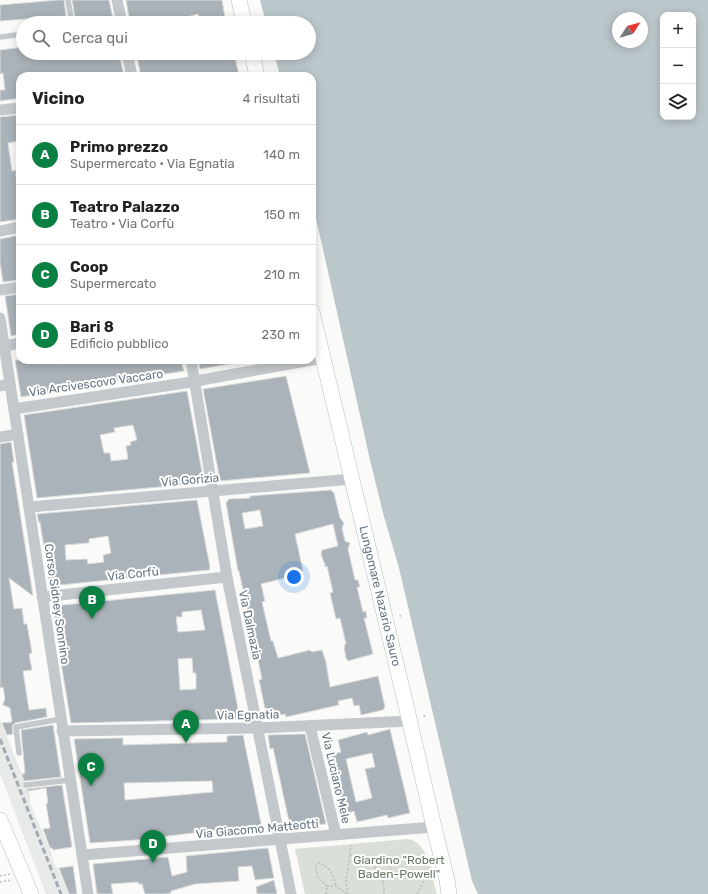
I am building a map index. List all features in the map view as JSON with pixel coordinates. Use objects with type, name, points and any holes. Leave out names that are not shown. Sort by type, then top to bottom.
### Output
[{"type":"main road","points":[[239,0],[242,16]]},
{"type":"main road","points":[[254,60],[256,72]]},
{"type":"main road","name":"Lungomare Nazario Sauro","points":[[316,329],[410,721],[448,887],[455,894]]},
{"type":"main road","points":[[0,820],[32,894]]},
{"type":"street","points":[[117,0],[120,16]]},
{"type":"street","points":[[129,60],[131,72]]},
{"type":"street","points":[[0,110],[16,108]]},
{"type":"street","points":[[0,231],[16,228]]},
{"type":"street","points":[[0,290],[16,288]]},
{"type":"street","name":"Corso Sidney Sonnino","points":[[1,325],[5,346],[5,385],[14,409],[30,507],[42,597],[88,894]]},
{"type":"street","points":[[5,346],[16,344]]},
{"type":"street","name":"Via Arcivescovo Vaccaro","points":[[316,359],[323,358]]},
{"type":"street","name":"Via Dalmazia","points":[[191,364],[227,577],[291,894]]},
{"type":"street","name":"Via Arcivescovo Vaccaro","points":[[14,409],[195,382],[291,364]]},
{"type":"street","points":[[0,437],[18,434]]},
{"type":"street","name":"Via Gorizia","points":[[30,507],[352,479]]},
{"type":"street","name":"Via Corfù","points":[[42,597],[227,577]]},
{"type":"street","name":"Via Egnatia","points":[[62,725],[258,728],[410,721]]},
{"type":"street","name":"Via Luciano Mele","points":[[310,726],[336,835]]},
{"type":"street","name":"Via Giacomo Matteotti","points":[[82,856],[434,827]]},
{"type":"lane","points":[[68,0],[71,16]]},
{"type":"lane","points":[[0,37],[16,35]]},
{"type":"lane","points":[[20,753],[16,727],[62,725]]},
{"type":"lane","points":[[26,786],[70,780]]},
{"type":"path","points":[[400,615],[401,619]]},
{"type":"path","points":[[348,894],[346,881],[351,842]]},
{"type":"path","points":[[350,855],[365,859],[375,868],[382,877],[384,894]]},
{"type":"path","points":[[382,877],[392,872],[388,862]]},
{"type":"path","points":[[336,886],[335,878],[330,871],[324,864],[318,863],[315,868],[319,879],[328,886],[336,886],[348,894]]},
{"type":"path","points":[[417,894],[430,867],[432,867]]},
{"type":"path","points":[[0,876],[14,874]]},
{"type":"path","points":[[0,882],[14,880]]},
{"type":"path","points":[[326,894],[328,886]]},
{"type":"shaded area","points":[[260,0],[708,0],[708,894],[478,894],[472,881],[399,568],[370,460],[316,218],[316,72],[279,72],[276,60],[316,60],[316,16],[264,16]]},
{"type":"shaded area","points":[[0,720],[30,794],[30,803],[51,852],[54,864],[58,868],[68,894],[46,894],[0,774]]},
{"type":"green space","name":"Giardino \"Robert Baden-Powell\"","points":[[408,839],[415,842],[425,853],[437,894],[305,894],[295,849]]},
{"type":"building","points":[[64,0],[66,16],[16,16],[16,20],[0,21],[0,5]]},
{"type":"building","points":[[72,0],[109,0],[112,16],[75,16]]},
{"type":"building","points":[[126,0],[222,0],[225,16],[199,16],[198,14],[190,16],[129,16]]},
{"type":"building","points":[[16,48],[16,60],[121,60],[123,72],[16,72],[16,99],[0,101],[0,90],[5,90],[3,73],[0,74],[0,50]]},
{"type":"building","points":[[138,60],[236,60],[238,72],[140,72]]},
{"type":"building","points":[[16,115],[16,142],[8,143],[12,171],[16,170],[16,220],[0,222],[0,117]]},
{"type":"building","points":[[16,236],[16,280],[3,282],[0,263],[0,239]]},
{"type":"building","points":[[16,295],[16,335],[11,336],[5,296]]},
{"type":"building","points":[[15,360],[16,364],[182,364],[184,371],[21,397]]},
{"type":"building","points":[[199,364],[230,364],[200,369]]},
{"type":"building","points":[[286,376],[310,473],[220,481],[203,389]]},
{"type":"building","points":[[187,391],[204,483],[37,498],[24,415]],"holes":[[[133,425],[137,440],[130,442],[131,445],[126,446],[128,459],[111,461],[110,453],[104,453],[100,435],[115,432],[114,428]]]},
{"type":"building","points":[[11,442],[14,462],[12,462],[33,596],[9,578],[14,609],[22,608],[24,624],[27,624],[32,653],[29,654],[32,670],[23,671],[29,710],[46,708],[47,717],[15,723],[12,726],[13,734],[7,735],[2,723],[12,722],[10,708],[3,705],[5,698],[3,687],[0,688],[0,444]]},
{"type":"building","points":[[331,490],[334,493],[340,518],[344,523],[342,528],[345,541],[350,543],[348,549],[355,580],[358,580],[360,587],[357,587],[363,612],[366,611],[367,618],[364,618],[373,654],[348,661],[346,658],[344,645],[346,644],[340,618],[336,619],[330,593],[333,592],[327,566],[325,567],[321,554],[322,550],[338,546],[333,524],[295,534],[303,571],[293,576],[261,584],[265,601],[262,602],[271,641],[273,641],[278,658],[310,650],[312,652],[322,650],[326,662],[330,687],[378,676],[385,707],[383,710],[361,715],[359,705],[354,706],[352,698],[338,701],[339,705],[286,717],[285,714],[267,718],[259,680],[262,679],[238,571],[226,503],[229,499],[250,498],[250,496]],"holes":[[[260,510],[263,526],[245,529],[242,513]]]},
{"type":"building","points":[[197,500],[210,567],[209,570],[50,586],[40,522],[39,523],[37,514]],"holes":[[[108,536],[111,553],[103,555],[104,562],[88,564],[87,559],[66,560],[65,545],[89,543],[89,539]]]},
{"type":"building","points":[[215,590],[240,719],[71,723],[53,606]],"holes":[[[201,610],[205,630],[178,632],[176,617],[182,617],[182,612]],[[192,658],[193,673],[196,673],[196,689],[180,690],[178,659]]]},
{"type":"building","points":[[53,725],[61,777],[24,781],[22,774],[25,773],[21,730]]},
{"type":"building","points":[[390,729],[410,813],[388,818],[387,815],[357,822],[354,811],[345,814],[331,754],[341,752],[338,740],[367,732],[368,735]],"holes":[[[372,753],[375,767],[365,769],[372,798],[356,802],[346,759]]]},
{"type":"building","points":[[305,734],[326,824],[290,826],[273,748],[270,749],[268,735]]},
{"type":"building","points":[[243,735],[262,828],[233,828],[136,840],[90,843],[74,739],[123,738],[123,745],[227,742],[227,736]],"holes":[[[212,781],[213,792],[125,800],[124,783]]]},
{"type":"building","points":[[62,785],[72,847],[53,850],[50,848],[43,829],[50,828],[46,804],[48,803],[46,788],[28,791],[27,789]]},
{"type":"building","points":[[268,848],[274,878],[255,880],[252,866],[238,867],[239,881],[195,884],[171,891],[171,893],[166,894],[145,894],[142,884],[138,884],[138,882],[111,884],[113,894],[97,894],[93,864],[168,857],[172,876],[187,872],[186,856]]},
{"type":"building","points":[[73,866],[77,894],[69,894],[59,868]]},
{"type":"building","points":[[274,880],[277,894],[257,894],[256,887]]},
{"type":"railway","points":[[0,739],[61,894]]},
{"type":"place","name":"Teatro Palazzo","points":[[92,619]]},
{"type":"place","name":"Primo prezzo","points":[[186,743]]},
{"type":"place","name":"Coop","points":[[91,786]]},
{"type":"place","name":"Bari 8","points":[[153,863]]}]
